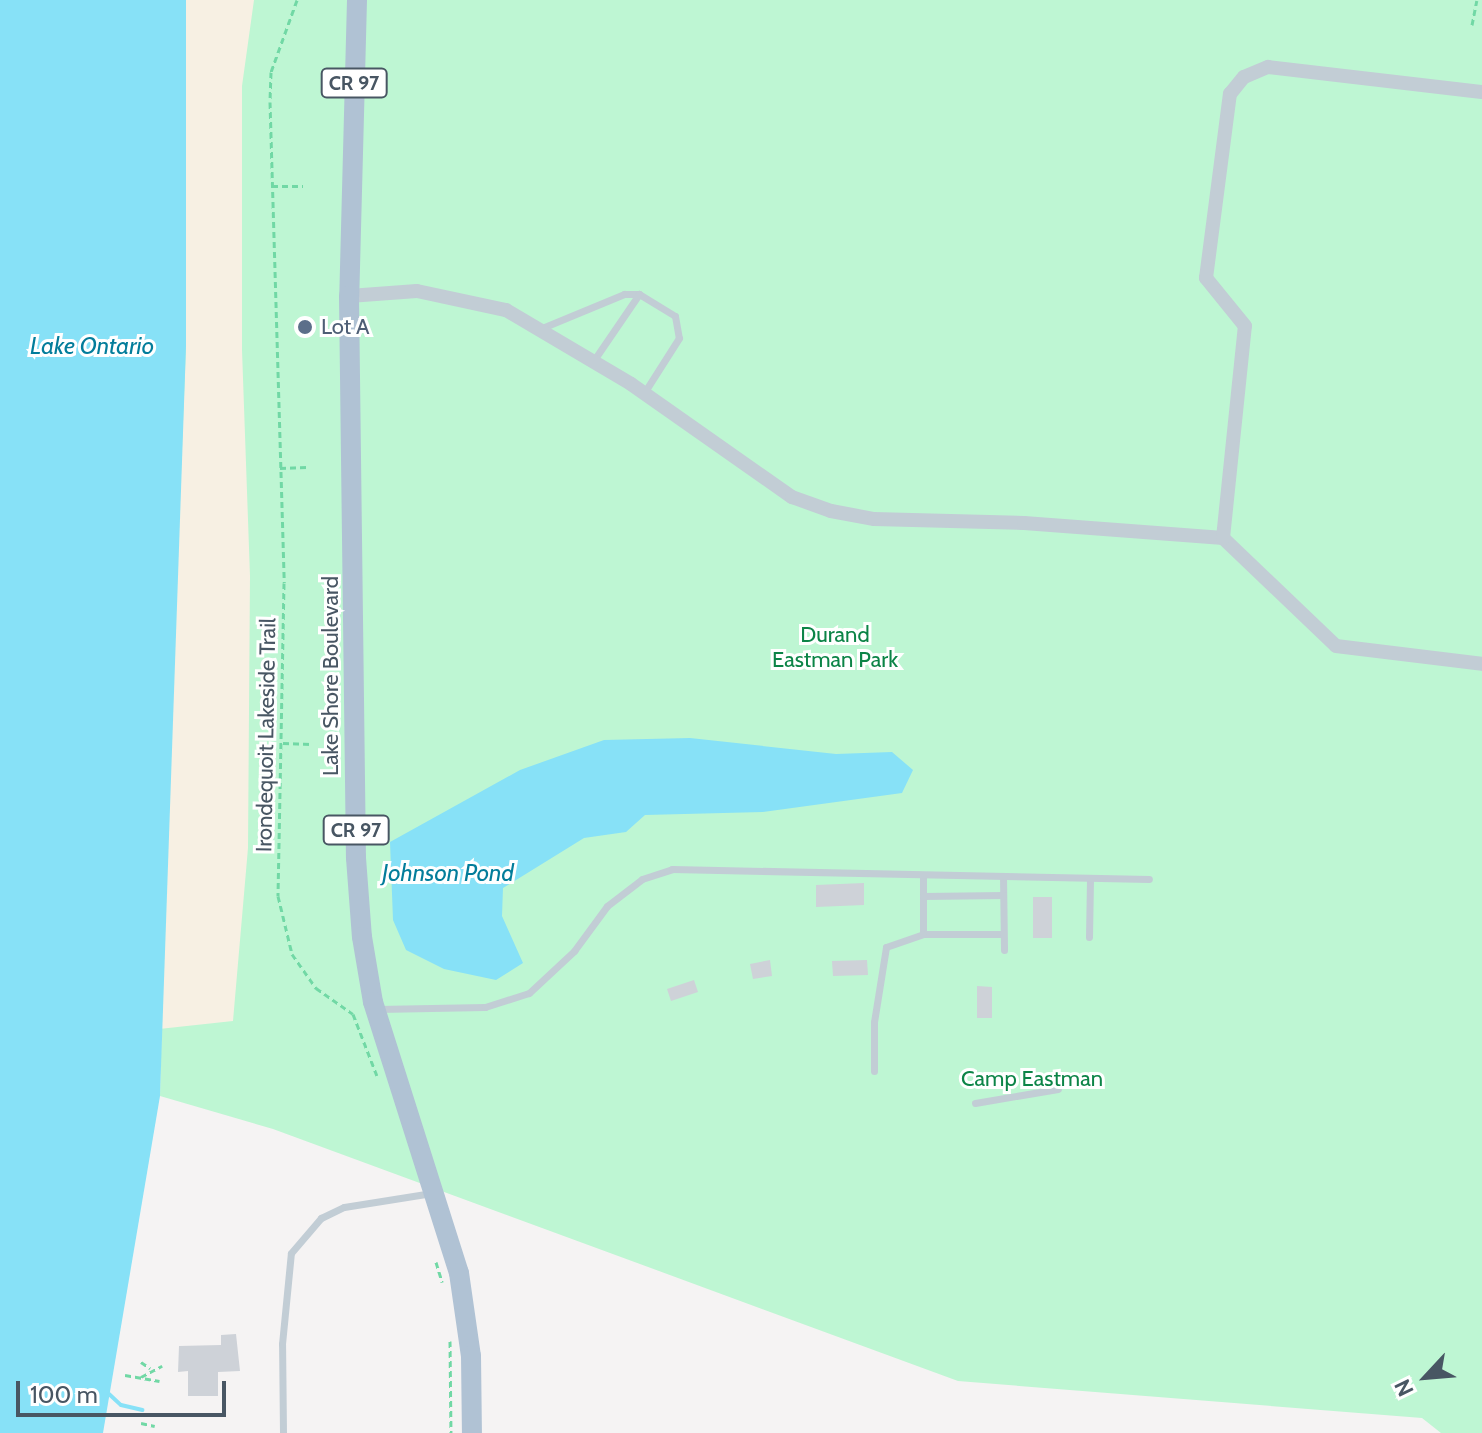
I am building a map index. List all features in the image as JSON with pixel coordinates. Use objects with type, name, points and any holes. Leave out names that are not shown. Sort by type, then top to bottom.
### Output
[{"type":"main road","name":"Lake Shore Boulevard","points":[[357,0],[349,296],[356,858],[375,1010],[435,1192],[461,1287],[471,1356],[472,1433]]},
{"type":"street","points":[[1223,538],[1245,326],[1206,278],[1230,94],[1244,77],[1268,67],[1482,92]]},
{"type":"street","points":[[349,296],[417,291],[467,298],[542,328],[644,393],[760,477],[831,511],[874,519],[1024,523],[1223,538],[1336,646],[1482,664]]},
{"type":"lane","points":[[542,328],[624,294],[639,294],[675,316],[680,325],[679,338],[644,393]]},
{"type":"lane","points":[[594,360],[639,294]]},
{"type":"lane","points":[[375,1010],[485,1007],[529,993],[574,951],[607,906],[642,879],[672,869],[1149,879]]},
{"type":"lane","points":[[923,876],[923,934]]},
{"type":"lane","points":[[1003,876],[1004,950]]},
{"type":"lane","points":[[1089,937],[1090,878]]},
{"type":"lane","points":[[923,896],[1003,895]]},
{"type":"lane","points":[[874,1071],[874,1022],[886,947],[923,934],[1003,934]]},
{"type":"lane","points":[[975,1103],[1058,1089]]},
{"type":"lane","points":[[283,1433],[282,1344],[291,1253],[321,1218],[344,1207],[435,1192]]},
{"type":"path","name":"Irondequoit Lakeside Trail","points":[[297,0],[271,72],[283,743],[278,896],[292,954],[316,988],[353,1014],[379,1079]]},
{"type":"path","points":[[1472,25],[1477,0]]},
{"type":"path","points":[[272,186],[303,186]]},
{"type":"path","points":[[280,468],[307,467]]},
{"type":"path","points":[[283,743],[311,744]]},
{"type":"path","points":[[434,1255],[444,1297]]},
{"type":"path","points":[[448,1327],[451,1433]]},
{"type":"path","points":[[141,1362],[150,1368]]},
{"type":"path","points":[[140,1378],[150,1368],[162,1366]]},
{"type":"path","points":[[125,1375],[159,1381]]},
{"type":"path","points":[[141,1423],[155,1426]]},
{"type":"green space","name":"Durand Eastman Park","points":[[186,0],[1482,0],[1482,1433],[1441,1433],[1422,1418],[958,1381],[273,1129],[160,1096]]},
{"type":"sand","points":[[186,0],[254,0],[242,86],[242,350],[250,576],[248,848],[233,1021],[159,1029],[186,346]]},
{"type":"water","name":"Lake Ontario","points":[[0,0],[186,0],[186,346],[160,1096],[103,1433],[0,1433]]},
{"type":"water","name":"Johnson Pond","points":[[690,738],[836,754],[892,752],[913,770],[902,793],[763,812],[645,815],[626,832],[584,838],[503,888],[502,916],[523,963],[496,980],[444,969],[406,950],[393,920],[390,842],[520,770],[604,740]]},
{"type":"building","points":[[864,883],[864,905],[816,907],[816,885]]},
{"type":"building","points":[[1033,897],[1052,897],[1052,938],[1033,938]]},
{"type":"building","points":[[770,960],[772,976],[753,979],[750,964]]},
{"type":"building","points":[[867,960],[868,975],[833,976],[832,961]]},
{"type":"building","points":[[694,980],[698,992],[671,1001],[667,989]]},
{"type":"building","points":[[977,986],[992,987],[992,1018],[977,1018]]},
{"type":"building","points":[[236,1334],[240,1371],[218,1372],[218,1396],[188,1396],[188,1371],[178,1372],[179,1346],[221,1345],[221,1335]]},
{"type":"waterway","points":[[109,1394],[121,1405],[142,1410]]},
{"type":"place","name":"Lot A","points":[[305,327]]},
{"type":"park label","name":"Camp Eastman","points":[[1032,1079]]}]
